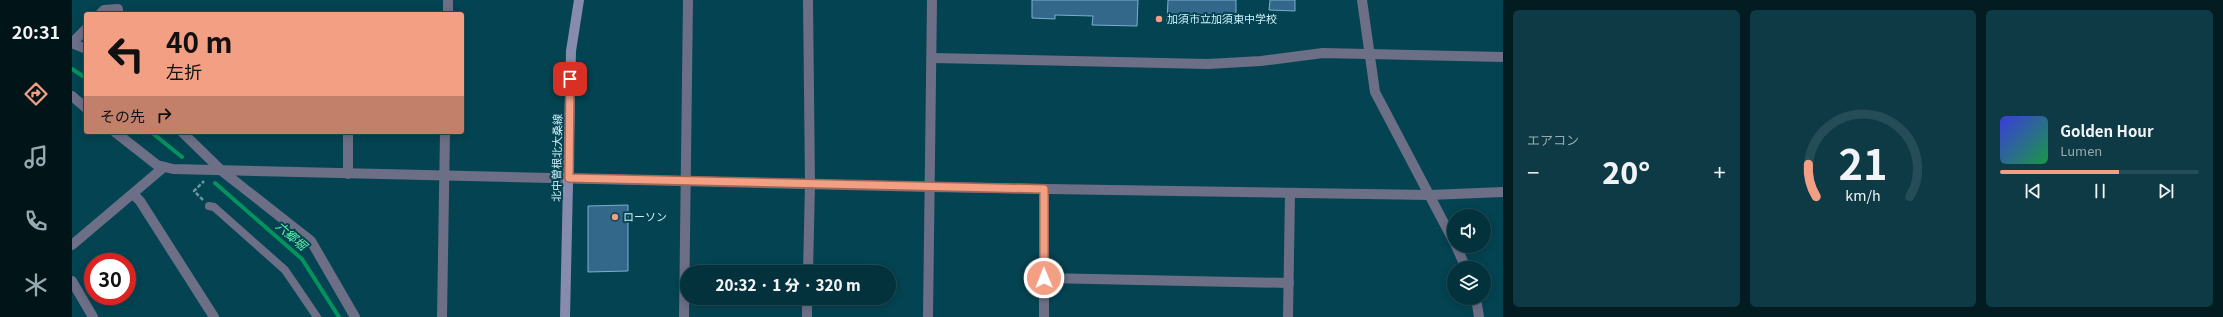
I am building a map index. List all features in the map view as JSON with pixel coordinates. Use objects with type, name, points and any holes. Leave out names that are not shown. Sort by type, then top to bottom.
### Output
[{"type":"main road","name":"北中曽根北大桑線","points":[[565,317],[571,51],[579,0]]},
{"type":"street","points":[[448,0],[448,12]]},
{"type":"street","points":[[684,317],[688,0]]},
{"type":"street","points":[[808,0],[810,184],[808,265]]},
{"type":"street","points":[[928,317],[932,0]]},
{"type":"street","points":[[1362,0],[1375,92],[1447,228]]},
{"type":"street","points":[[102,12],[104,10],[118,9],[118,12]]},
{"type":"street","points":[[84,31],[72,43],[84,48]]},
{"type":"street","points":[[932,58],[1208,64],[1261,61],[1323,53],[1503,57]]},
{"type":"street","points":[[72,96],[84,106]]},
{"type":"street","points":[[118,134],[157,165],[164,167],[222,171],[1044,189],[1430,195],[1503,192]]},
{"type":"street","points":[[184,134],[222,171],[311,241],[355,317]]},
{"type":"street","points":[[348,134],[348,174]]},
{"type":"street","points":[[442,317],[445,134]]},
{"type":"street","points":[[72,245],[164,167]]},
{"type":"street","points":[[1044,189],[1044,317]]},
{"type":"street","points":[[1288,317],[1290,193]]},
{"type":"street","points":[[133,194],[140,201],[214,317]]},
{"type":"street","points":[[1044,278],[1289,283]]},
{"type":"street","points":[[72,281],[93,317]]},
{"type":"street","points":[[807,305],[807,317]]},
{"type":"street","points":[[1477,305],[1479,317]]},
{"type":"lane","points":[[209,206],[214,207],[285,270],[317,317]]},
{"type":"path","points":[[204,181],[194,191],[209,206]]},
{"type":"building","points":[[1032,0],[1138,0],[1137,26],[1092,25],[1093,16],[1055,15],[1055,19],[1032,18]]},
{"type":"building","points":[[1168,0],[1236,0],[1236,18],[1195,17],[1195,23],[1167,22]]},
{"type":"building","points":[[1270,0],[1295,0],[1295,11],[1269,10]]},
{"type":"building","points":[[628,205],[628,271],[588,272],[588,206]]},
{"type":"waterway","name":"六郷堀","points":[[72,69],[84,77]]},
{"type":"waterway","name":"六郷堀","points":[[153,134],[182,157]]},
{"type":"waterway","name":"六郷堀","points":[[215,183],[302,259],[339,317]]},
{"type":"place","name":"加須市立加須東中学校","points":[[1159,19]]},
{"type":"place","name":"ローソン","points":[[615,217]]},
{"type":"route","points":[[570,79],[569,178],[1044,189],[1044,278]]}]
